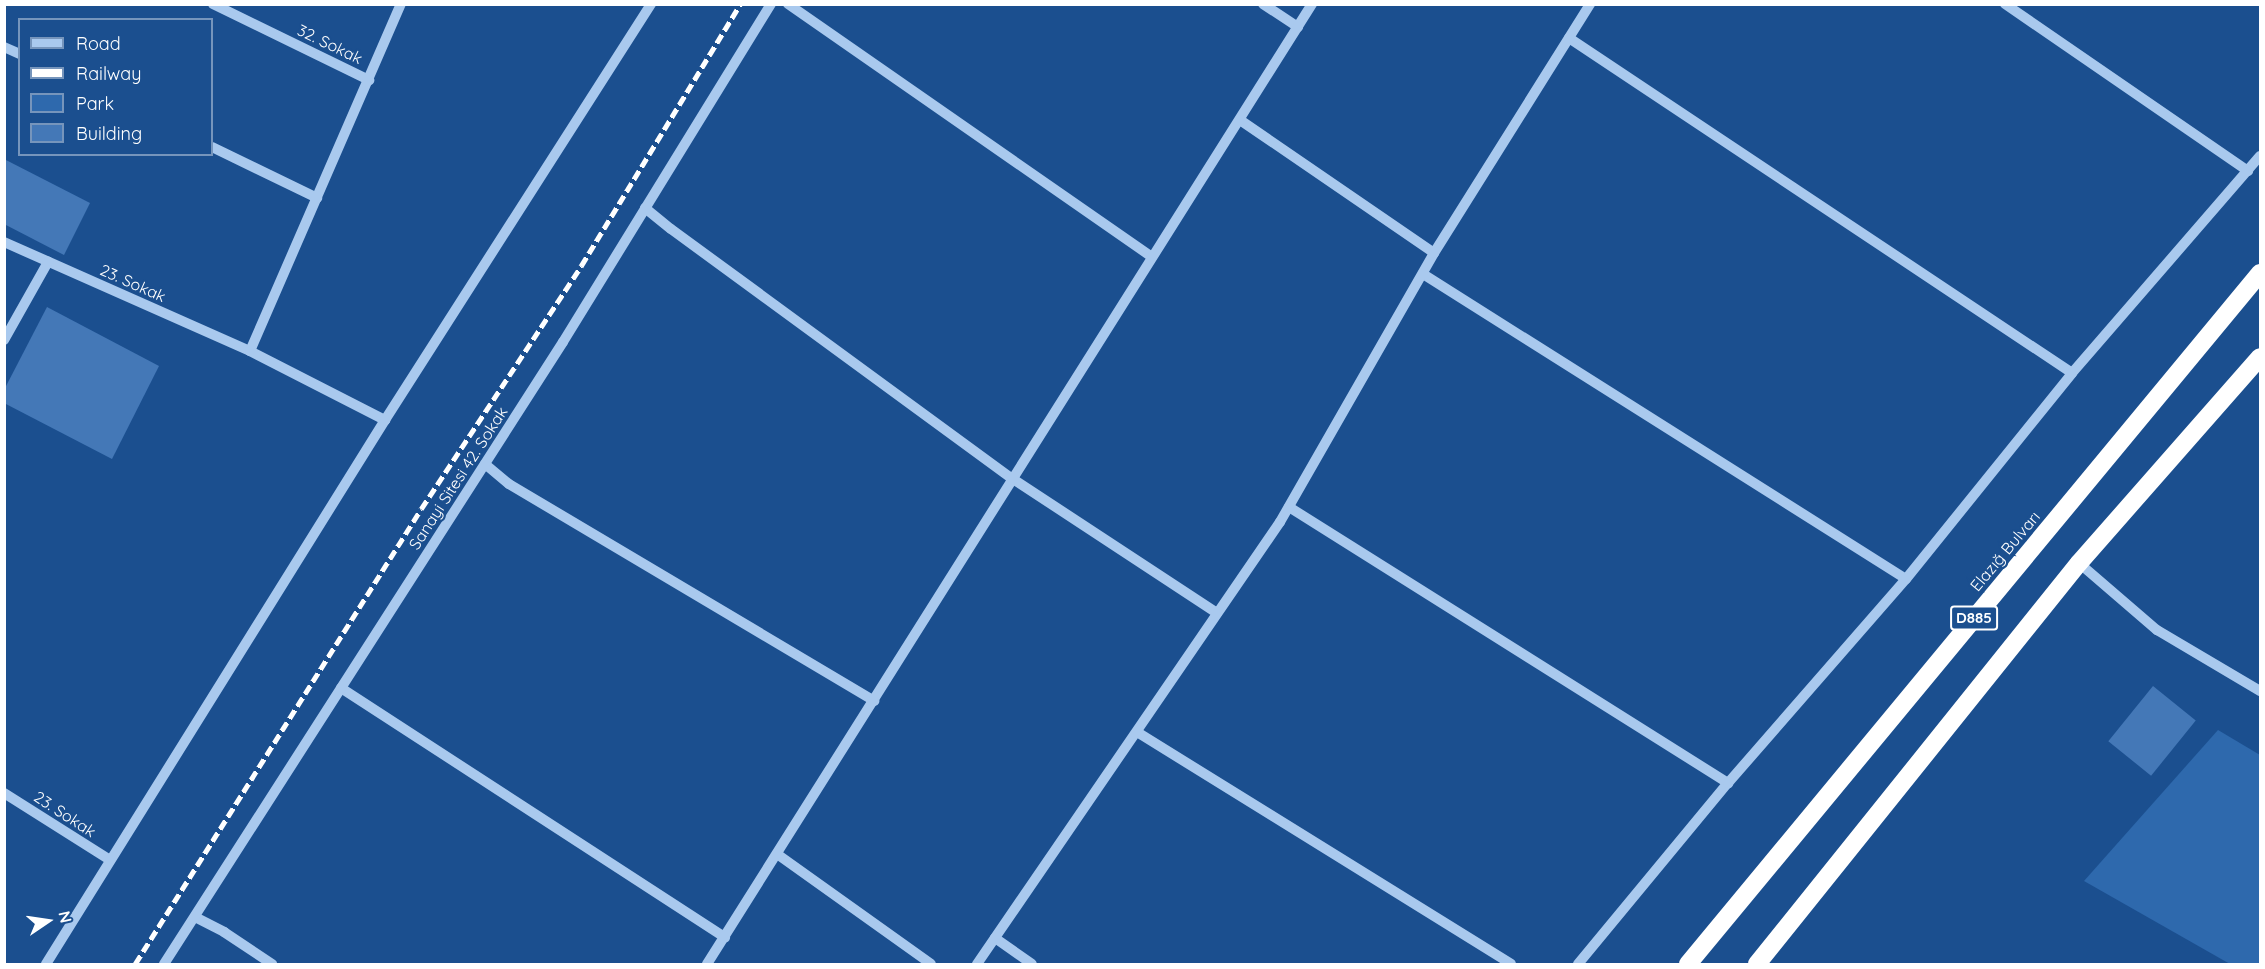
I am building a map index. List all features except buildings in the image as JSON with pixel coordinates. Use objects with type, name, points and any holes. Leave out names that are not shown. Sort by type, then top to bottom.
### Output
[{"type":"highway","name":"Elazığ Bulvarı","points":[[1688,964],[2260,273]]},
{"type":"highway","name":"D885","points":[[1757,964],[2079,563],[2260,357]]},
{"type":"street","name":"32. Sokak","points":[[213,4],[369,80]]},
{"type":"street","points":[[249,351],[401,4]]},
{"type":"street","points":[[46,964],[385,420],[651,4]]},
{"type":"street","name":"Sanayi Sitesi 42. Sokak","points":[[164,964],[485,464],[771,4]]},
{"type":"street","points":[[788,4],[1152,257]]},
{"type":"street","points":[[1263,4],[1298,27]]},
{"type":"street","points":[[707,964],[1312,4]]},
{"type":"street","points":[[977,964],[1289,507],[1434,253],[1590,4]]},
{"type":"street","points":[[2005,4],[2248,171]]},
{"type":"street","points":[[1569,38],[2072,373]]},
{"type":"street","points":[[4,46],[18,53]]},
{"type":"street","points":[[1240,120],[1434,253]]},
{"type":"street","points":[[213,147],[317,198]]},
{"type":"street","points":[[1578,964],[1728,783],[1906,579],[2072,373],[2260,156]]},
{"type":"street","points":[[645,208],[1013,479],[1217,613]]},
{"type":"street","name":"23. Sokak","points":[[4,242],[249,351],[385,420]]},
{"type":"street","points":[[4,340],[48,262]]},
{"type":"street","points":[[1423,273],[1906,579]]},
{"type":"street","points":[[485,464],[509,484],[873,701]]},
{"type":"street","points":[[1289,507],[1728,783]]},
{"type":"street","points":[[2079,563],[2157,630],[2260,691]]},
{"type":"street","points":[[341,688],[725,937]]},
{"type":"street","points":[[1137,732],[1511,964]]},
{"type":"street","name":"23. Sokak","points":[[4,793],[110,860]]},
{"type":"street","points":[[777,854],[931,964]]},
{"type":"street","points":[[195,917],[224,932],[272,964]]},
{"type":"street","points":[[995,938],[1032,964]]},
{"type":"green space","points":[[2218,730],[2260,755],[2260,964],[2230,964],[2084,881]]},
{"type":"railway","points":[[135,964],[421,509],[581,266],[740,4]]}]
